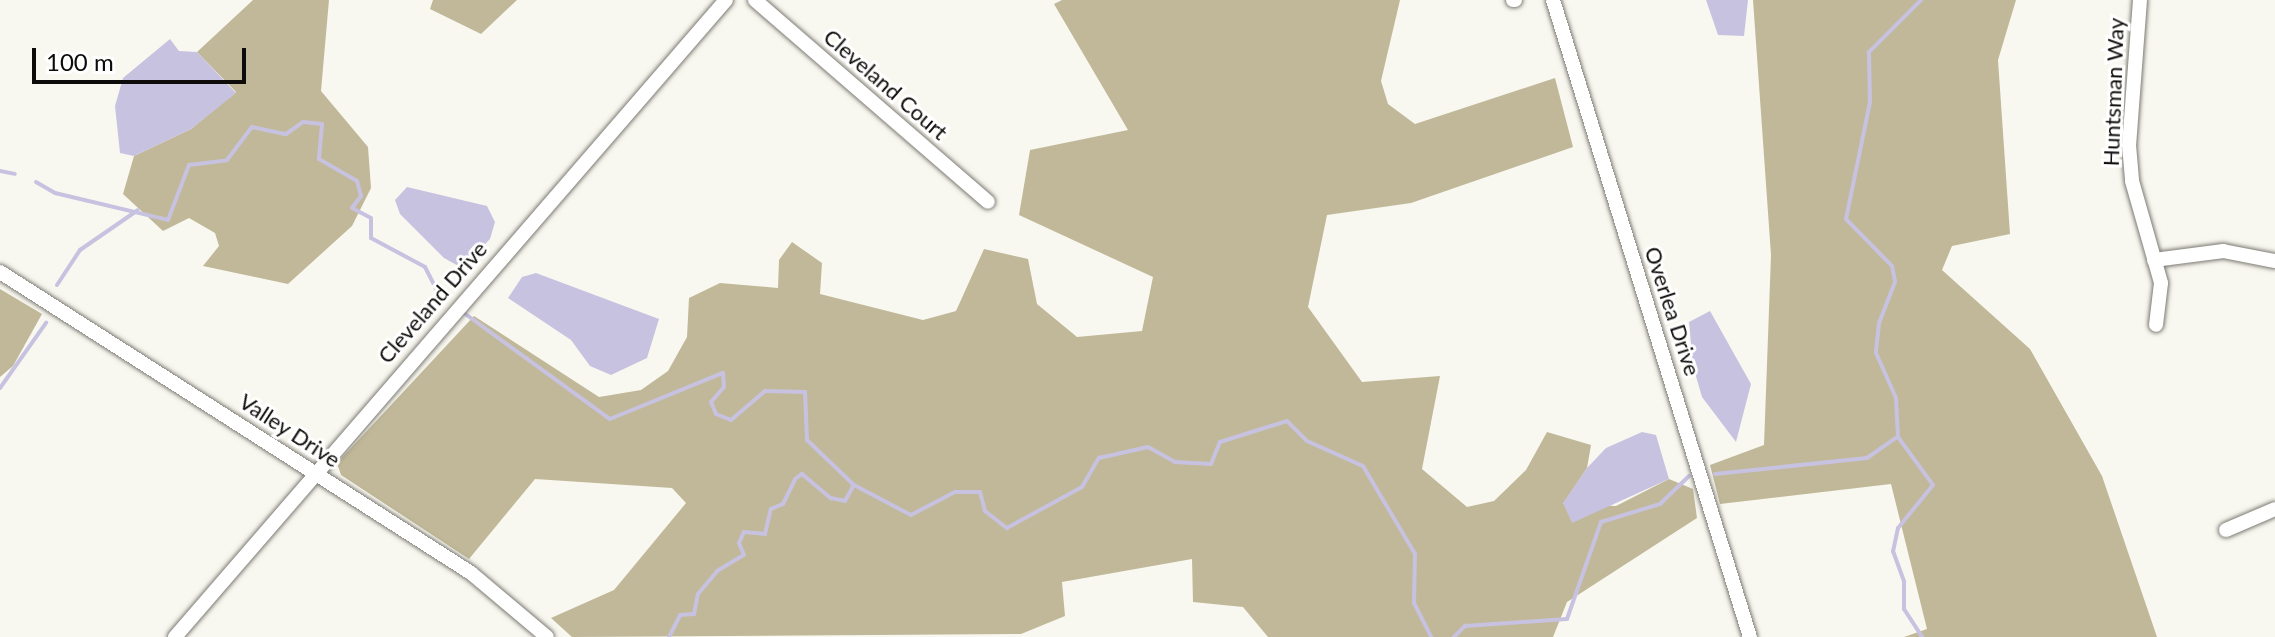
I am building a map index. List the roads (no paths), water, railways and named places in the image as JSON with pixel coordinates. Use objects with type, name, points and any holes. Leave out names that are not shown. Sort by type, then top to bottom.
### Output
[{"type":"street","name":"Cleveland Drive","points":[[175,637],[314,471],[726,0]]},
{"type":"street","name":"Cleveland Court","points":[[755,0],[988,202]]},
{"type":"street","name":"Overlea Drive","points":[[1553,0],[1750,637]]},
{"type":"street","name":"Huntsman Way","points":[[2140,0],[2129,145],[2161,283],[2156,325]]},
{"type":"street","points":[[2154,260],[2223,251],[2275,261]]},
{"type":"street","name":"Valley Drive","points":[[0,272],[471,573],[547,637]]},
{"type":"street","points":[[2226,530],[2275,509]]},
{"type":"waterway","points":[[1921,0],[1869,52],[1870,102],[1846,219],[1892,266],[1895,282],[1879,323],[1876,353],[1896,398],[1898,437],[1933,485],[1898,528],[1893,551],[1904,582],[1904,609],[1922,637]]},
{"type":"waterway","points":[[36,182],[55,193],[168,220],[189,165],[227,160],[252,127],[286,134],[303,122],[322,124],[319,159],[357,181],[361,196],[352,208],[371,218],[371,238],[425,267],[439,294]]},
{"type":"waterway","points":[[0,171],[15,174]]},
{"type":"waterway","points":[[57,285],[80,250],[138,210]]},
{"type":"waterway","points":[[464,313],[610,419],[723,373],[724,387],[711,402],[716,414],[731,420],[765,391],[805,392],[807,440],[854,485],[911,515],[955,492],[980,492],[985,511],[1007,528],[1082,487],[1099,458],[1148,447],[1175,462],[1211,464],[1220,442],[1287,421],[1307,441],[1363,466],[1415,554],[1414,603],[1431,637]]},
{"type":"waterway","points":[[0,388],[46,323]]},
{"type":"waterway","points":[[1715,474],[1867,458],[1897,437]]},
{"type":"waterway","points":[[669,637],[680,615],[694,614],[698,594],[717,571],[744,555],[739,543],[744,532],[765,534],[771,509],[783,504],[795,479],[802,474],[831,498],[845,501],[854,485]]},
{"type":"waterway","points":[[1454,637],[1465,626],[1567,619],[1601,522],[1660,504],[1689,476]]}]
